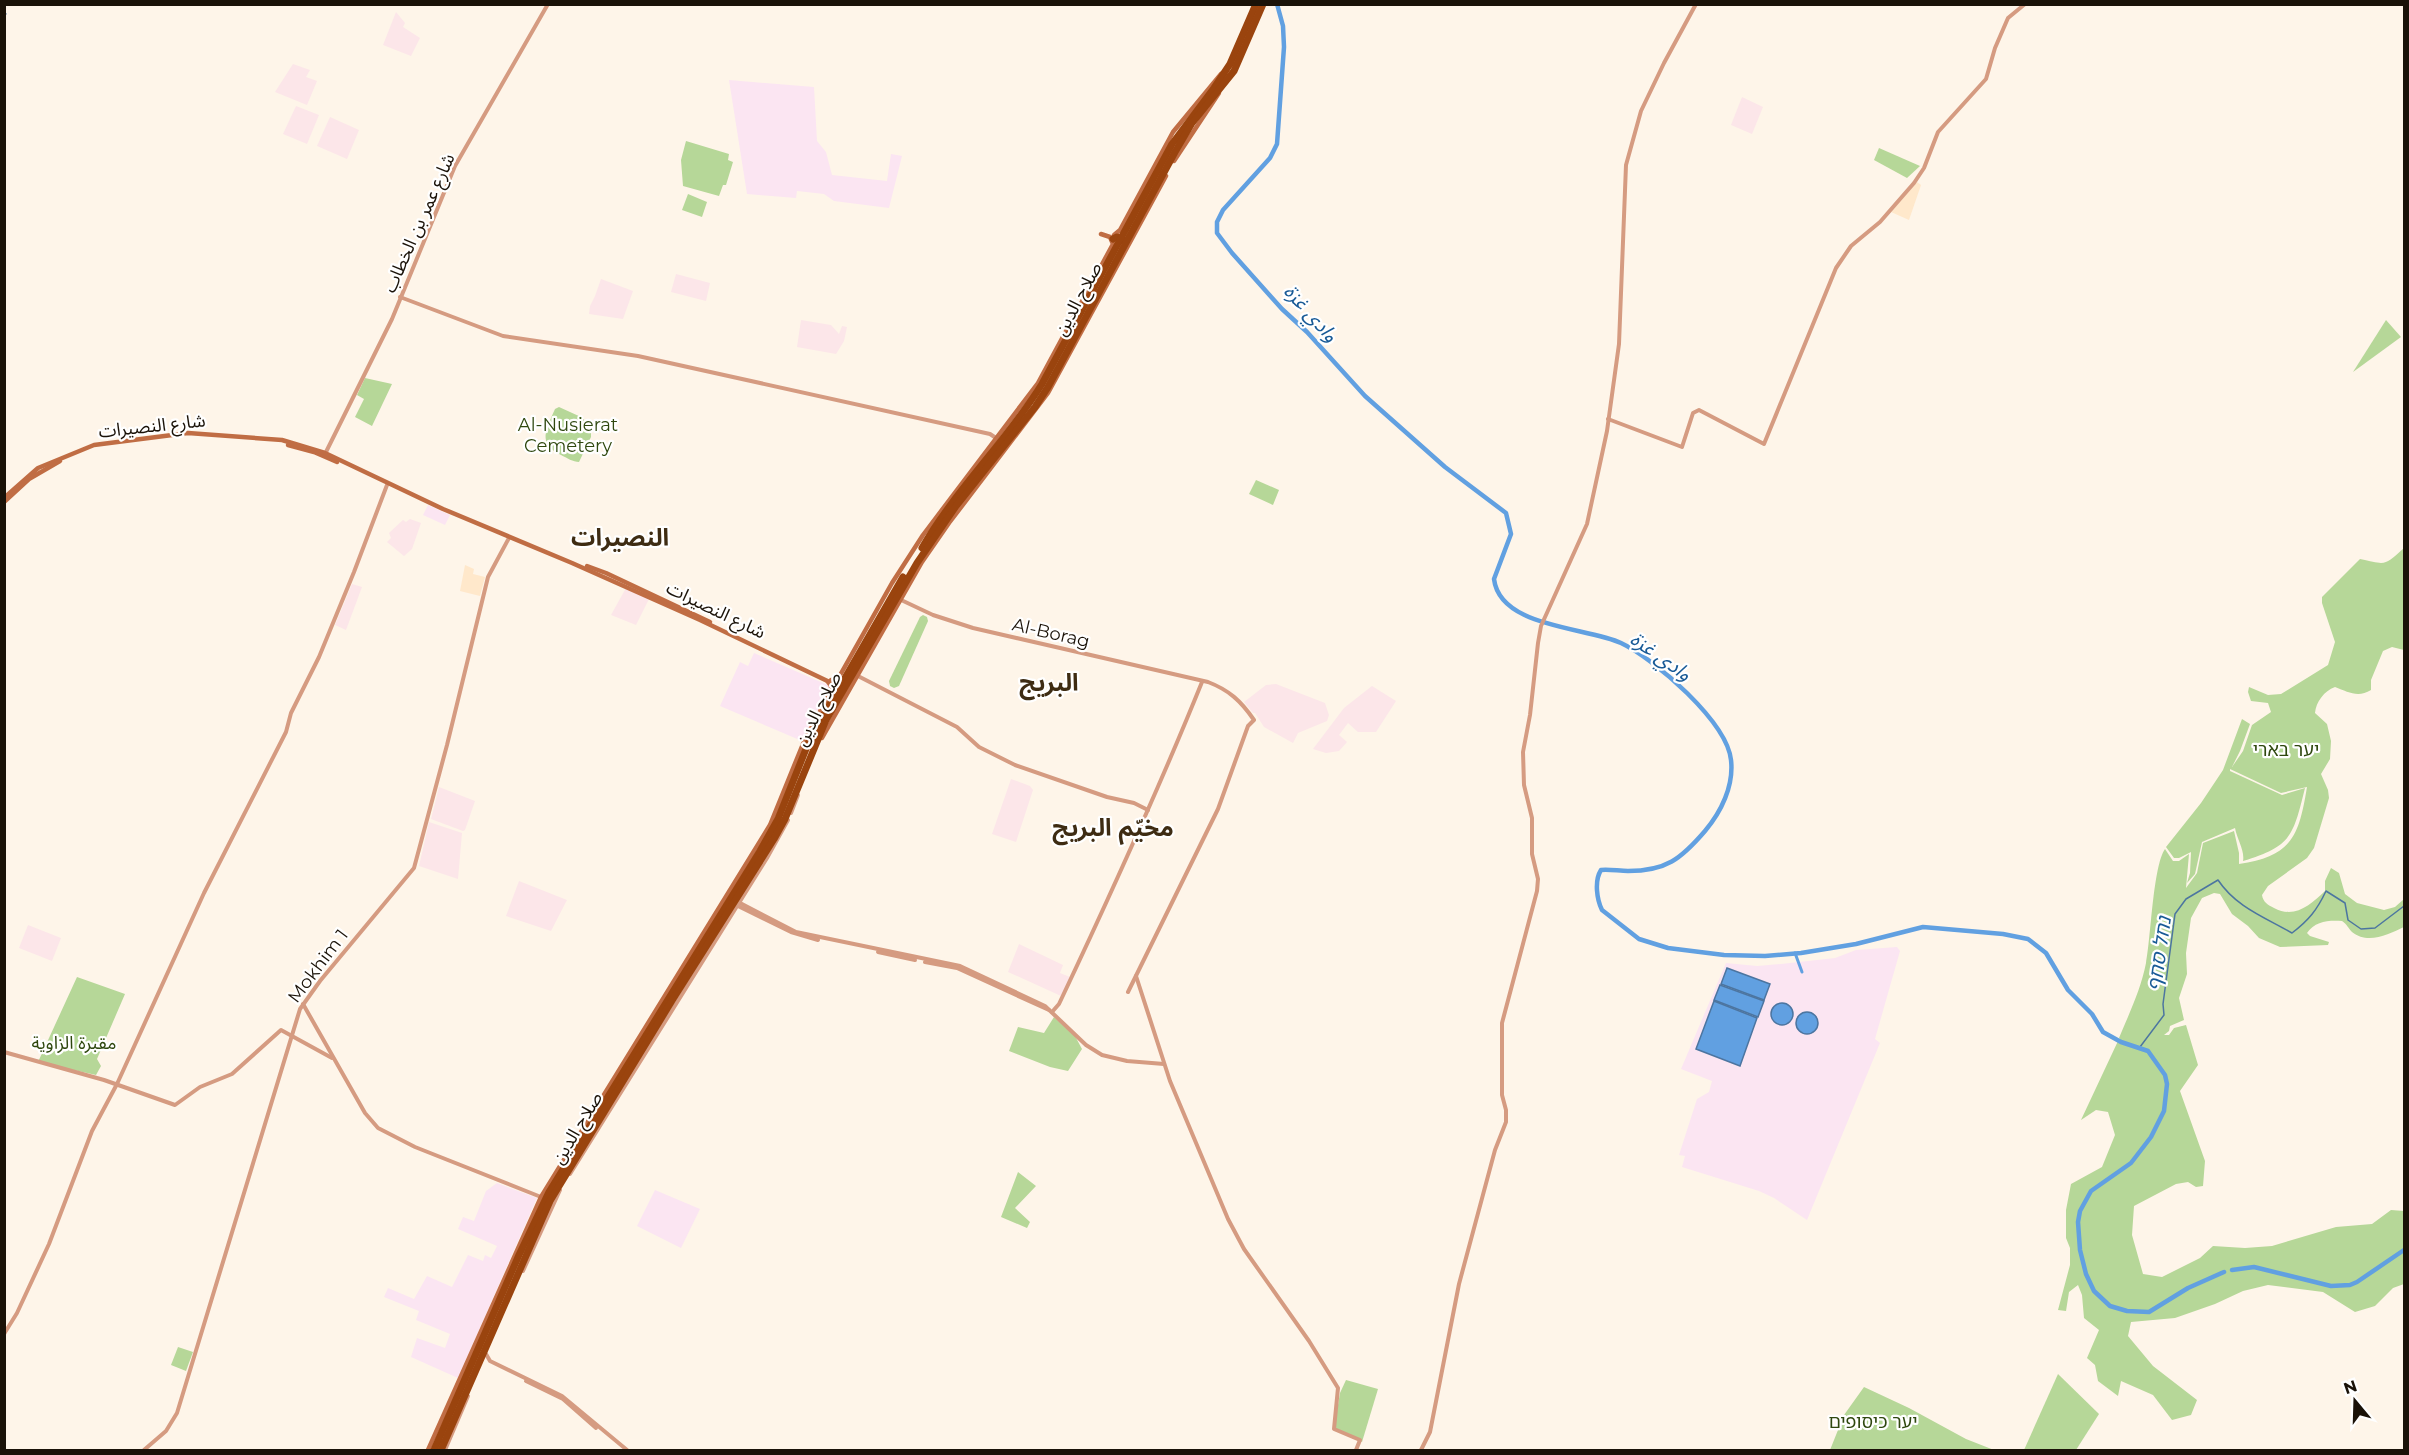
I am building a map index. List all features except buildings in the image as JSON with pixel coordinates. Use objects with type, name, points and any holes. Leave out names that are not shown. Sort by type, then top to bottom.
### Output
[{"type":"highway","name":"صلاح الدين","points":[[434,1450],[478,1363],[550,1201],[637,1053],[785,819],[842,687],[856,674],[916,563],[942,525],[1043,395],[1172,144],[1226,71],[1256,9],[1263,4]]},
{"type":"highway","name":"صلاح الدين","points":[[1123,242],[1192,123],[1234,71],[1256,9]]},
{"type":"highway","points":[[1113,237],[1123,242]]},
{"type":"highway","name":"صلاح الدين","points":[[769,841],[810,739],[897,597]]},
{"type":"highway","name":"صلاح الدين","points":[[478,1363],[549,1192],[601,1102],[628,1068]]},
{"type":"highway","name":"صلاح الدين","points":[[443,1450],[452,1417]]},
{"type":"main road","points":[[428,1450],[541,1197],[770,825],[806,739],[830,693],[829,680],[839,677],[892,583],[923,535],[1038,383],[1113,244],[1113,237],[1120,230],[1173,132],[1216,79],[1226,71]]},
{"type":"main road","points":[[897,597],[949,523],[1048,393],[1183,145],[1220,90]]},
{"type":"main road","points":[[1101,234],[1113,237]]},
{"type":"main road","name":"شارع النصيرات","points":[[4,500],[41,471],[86,448],[103,444],[196,435],[268,441],[325,454],[509,538],[572,563],[700,620],[842,687]]},
{"type":"main road","name":"شارع النصيرات","points":[[325,454],[410,497],[424,500]]},
{"type":"main road","points":[[812,756],[856,674]]},
{"type":"street","name":"شارع عمر بن الخطاب","points":[[325,454],[374,357],[455,166],[548,4]]},
{"type":"street","points":[[1421,1450],[1430,1432],[1459,1284],[1495,1150],[1506,1122],[1502,1095],[1502,1023],[1537,891],[1538,879],[1532,854],[1532,818],[1524,785],[1523,752],[1542,626],[1587,524],[1608,419],[1620,334],[1626,165],[1641,111],[1696,4]]},
{"type":"street","points":[[1608,419],[1682,447],[1693,413],[1699,410],[1764,444],[1836,268],[1851,246],[1880,222],[1914,183],[1924,168],[1938,132],[1986,79],[1997,43],[2008,18],[2025,4]]},
{"type":"street","points":[[400,297],[503,336],[638,356],[873,407],[990,434],[996,438]]},
{"type":"street","points":[[4,1334],[17,1313],[50,1244],[92,1131],[117,1084],[204,893],[286,732],[291,713],[319,657],[387,485]]},
{"type":"street","name":"Mokhim 1","points":[[144,1450],[166,1431],[177,1413],[291,1036],[303,1004],[415,865],[488,577],[509,538]]},
{"type":"street","name":"Al-Borag","points":[[897,597],[933,615],[973,628],[1205,682],[1228,690],[1246,708],[1254,720],[1248,726],[1218,809],[1136,976]]},
{"type":"street","points":[[856,674],[957,727],[979,747],[1015,765],[1107,797],[1134,803],[1148,810]]},
{"type":"street","points":[[1051,1011],[1059,1004],[1205,682]]},
{"type":"street","points":[[443,1450],[478,1363],[486,1354],[561,1187],[780,837],[812,756]]},
{"type":"street","points":[[739,904],[796,932],[960,966],[1051,1011],[1086,1045],[1102,1055],[1121,1060],[1164,1064]]},
{"type":"street","points":[[1128,992],[1136,976]]},
{"type":"street","points":[[1136,976],[1164,1064],[1228,1219],[1244,1249],[1309,1341],[1338,1388],[1334,1429],[1360,1440],[1356,1450]]},
{"type":"street","points":[[303,1004],[332,1058],[370,1120],[378,1128],[433,1155],[541,1197]]},
{"type":"street","points":[[4,1052],[117,1084],[175,1105],[200,1087],[232,1074],[281,1030],[332,1058]]},
{"type":"street","points":[[486,1354],[490,1361],[562,1396],[625,1450]]},
{"type":"street","points":[[478,1363],[490,1364],[563,1399],[625,1450]]},
{"type":"shaded area","points":[[396,12],[405,23],[403,27],[420,38],[411,56],[383,45]]},
{"type":"shaded area","points":[[293,64],[310,70],[306,77],[317,81],[307,105],[275,92]]},
{"type":"shaded area","points":[[729,80],[814,87],[817,141],[826,152],[832,175],[887,181],[891,154],[902,156],[889,208],[834,201],[824,194],[797,191],[796,198],[747,194]]},
{"type":"shaded area","points":[[1742,97],[1763,107],[1752,134],[1731,125]]},
{"type":"shaded area","points":[[296,106],[319,115],[307,144],[283,134]]},
{"type":"shaded area","points":[[330,117],[359,130],[347,159],[317,146]]},
{"type":"shaded area","points":[[1917,182],[1921,185],[1909,220],[1891,212]]},
{"type":"shaded area","points":[[676,274],[710,283],[706,301],[671,292]]},
{"type":"shaded area","points":[[601,279],[633,291],[623,319],[589,314]]},
{"type":"shaded area","points":[[801,320],[831,325],[839,334],[842,326],[847,327],[844,341],[836,354],[797,347]]},
{"type":"shaded area","points":[[428,505],[450,515],[445,525],[423,515]]},
{"type":"shaded area","points":[[410,519],[421,523],[412,549],[404,556],[387,542],[391,538],[389,533],[403,520],[406,522]]},
{"type":"shaded area","points":[[465,565],[474,569],[473,574],[485,577],[480,596],[460,591]]},
{"type":"shaded area","points":[[352,584],[362,587],[346,630],[335,625]]},
{"type":"shaded area","points":[[626,588],[649,599],[636,625],[611,615]]},
{"type":"shaded area","points":[[754,653],[830,686],[802,741],[720,706],[740,662],[748,666]]},
{"type":"shaded area","points":[[1276,684],[1325,703],[1329,715],[1327,721],[1298,733],[1293,743],[1264,727],[1244,702],[1266,685]]},
{"type":"shaded area","points":[[1372,686],[1396,701],[1376,732],[1358,732],[1348,723],[1339,735],[1347,742],[1339,751],[1326,753],[1313,749],[1344,708]]},
{"type":"shaded area","points":[[1011,779],[1030,786],[1033,790],[1016,842],[992,834]]},
{"type":"shaded area","points":[[439,787],[475,801],[465,830],[431,819]]},
{"type":"shaded area","points":[[429,822],[462,833],[458,879],[419,866]]},
{"type":"shaded area","points":[[519,881],[567,900],[551,931],[506,916]]},
{"type":"shaded area","points":[[28,925],[61,938],[52,961],[19,948]]},
{"type":"shaded area","points":[[1019,944],[1063,965],[1060,973],[1070,977],[1061,996],[1008,972]]},
{"type":"shaded area","points":[[1897,947],[1900,951],[1875,1039],[1880,1043],[1807,1220],[1759,1191],[1682,1167],[1685,1156],[1679,1155],[1697,1099],[1709,1092],[1712,1081],[1681,1069],[1726,963],[1757,966],[1781,964],[1835,958],[1856,950]]},
{"type":"shaded area","points":[[497,1183],[537,1198],[458,1378],[411,1357],[417,1338],[445,1348],[450,1334],[416,1320],[419,1311],[384,1297],[388,1288],[414,1299],[427,1276],[452,1287],[468,1255],[483,1261],[485,1255],[491,1258],[497,1246],[458,1229],[463,1217],[474,1221],[486,1191]]},
{"type":"shaded area","points":[[655,1190],[700,1209],[681,1248],[637,1226]]},
{"type":"green space","points":[[686,141],[729,154],[728,160],[733,162],[726,185],[723,185],[719,196],[683,186],[681,160]]},
{"type":"green space","points":[[1879,148],[1920,166],[1907,178],[1874,160]]},
{"type":"green space","points":[[688,194],[707,202],[702,217],[682,210]]},
{"type":"green space","points":[[2386,320],[2401,337],[2353,372]]},
{"type":"green space","points":[[365,378],[392,384],[372,426],[355,417],[364,399],[357,395]]},
{"type":"green space","name":"Al-Nusierat Cemetery","points":[[559,407],[581,417],[591,426],[591,437],[579,462],[570,460],[553,450],[546,441],[549,423],[555,409]]},
{"type":"green space","points":[[1256,480],[1279,490],[1273,505],[1249,494]]},
{"type":"green space","name":"יער בארי","points":[[2404,548],[2404,650],[2392,647],[2383,651],[2371,680],[2371,690],[2357,694],[2335,687],[2327,691],[2319,701],[2315,713],[2327,724],[2331,741],[2330,759],[2321,774],[2329,798],[2314,848],[2307,858],[2268,886],[2262,895],[2263,900],[2268,904],[2282,911],[2302,909],[2325,891],[2325,881],[2331,868],[2339,873],[2345,894],[2357,903],[2384,910],[2395,907],[2404,899],[2404,927],[2378,937],[2365,938],[2352,932],[2342,921],[2327,921],[2314,926],[2307,933],[2329,942],[2328,945],[2280,947],[2259,938],[2232,914],[2220,894],[2214,893],[2202,898],[2191,918],[2186,953],[2187,974],[2179,998],[2184,1020],[2170,1026],[2169,1031],[2164,1035],[2169,1035],[2174,1028],[2186,1025],[2198,1065],[2180,1091],[2205,1161],[2203,1186],[2196,1187],[2188,1182],[2176,1184],[2134,1206],[2132,1235],[2143,1274],[2162,1277],[2200,1258],[2213,1246],[2245,1248],[2272,1246],[2336,1227],[2372,1224],[2391,1210],[2404,1211],[2404,1284],[2393,1288],[2375,1306],[2355,1312],[2323,1292],[2268,1285],[2243,1291],[2175,1318],[2131,1322],[2128,1336],[2153,1366],[2197,1400],[2191,1415],[2172,1420],[2153,1395],[2121,1381],[2118,1396],[2098,1381],[2095,1365],[2087,1358],[2099,1330],[2084,1318],[2082,1295],[2078,1285],[2069,1292],[2066,1311],[2058,1310],[2070,1265],[2070,1248],[2066,1238],[2066,1210],[2071,1184],[2102,1167],[2115,1135],[2108,1112],[2096,1110],[2081,1120],[2118,1041],[2125,1045],[2119,1038],[2144,973],[2158,870],[2165,849],[2173,861],[2179,861],[2189,854],[2186,888],[2197,873],[2203,843],[2234,831],[2239,864],[2257,860],[2282,849],[2296,831],[2307,787],[2281,793],[2230,769],[2282,795],[2305,788],[2297,818],[2288,837],[2272,850],[2243,861],[2243,853],[2235,828],[2202,842],[2195,874],[2187,883],[2191,852],[2174,858],[2166,847],[2201,803],[2223,770],[2242,719],[2250,724],[2232,767],[2243,751],[2252,725],[2271,712],[2268,703],[2251,701],[2249,687],[2268,695],[2281,694],[2328,665],[2335,642],[2322,597],[2360,559],[2385,563]]},
{"type":"green space","points":[[923,615],[928,621],[899,686],[894,688],[890,686],[889,681]]},
{"type":"green space","name":"مقبرة الزاوية","points":[[77,977],[125,994],[97,1059],[101,1066],[96,1075],[38,1062]]},
{"type":"green space","points":[[1054,1017],[1075,1036],[1082,1049],[1068,1071],[1050,1067],[1009,1051],[1018,1027],[1044,1033]]},
{"type":"green space","points":[[1018,1172],[1036,1186],[1015,1208],[1030,1222],[1027,1228],[1001,1217]]},
{"type":"green space","points":[[178,1347],[193,1352],[186,1371],[171,1365]]},
{"type":"green space","points":[[2058,1374],[2099,1414],[2076,1450],[2024,1450]]},
{"type":"green space","points":[[1346,1380],[1378,1389],[1362,1442],[1334,1429],[1340,1393]]},
{"type":"green space","name":"יער כיסופים","points":[[1864,1387],[1966,1439],[1994,1450],[1830,1450],[1844,1415]]},
{"type":"water","points":[[1727,968],[1770,984],[1764,1000],[1721,984]]},
{"type":"water","points":[[1720,985],[1764,1001],[1758,1017],[1714,1000]]},
{"type":"water","points":[[1714,1001],[1757,1018],[1740,1066],[1696,1049]]},
{"type":"water","points":[[1782,1003],[1790,1006],[1793,1014],[1790,1022],[1782,1025],[1774,1022],[1771,1014],[1774,1006]]},
{"type":"water","points":[[1807,1012],[1815,1015],[1818,1023],[1815,1031],[1807,1034],[1799,1031],[1796,1023],[1799,1015]]},
{"type":"waterway","name":"وادي غزة","points":[[1277,4],[1283,26],[1284,47],[1277,144],[1270,158],[1223,210],[1217,222],[1217,233],[1282,309],[1307,332],[1365,396],[1445,467],[1506,513],[1511,534],[1494,579],[1500,595],[1512,607],[1528,617],[1606,638],[1635,651],[1687,693],[1717,728],[1727,745],[1731,760],[1728,789],[1711,824],[1688,849],[1663,866],[1628,871],[1601,870],[1597,890],[1602,910],[1639,939],[1668,948],[1724,955],[1765,956],[1801,953],[1856,944],[1923,927],[2003,934],[2028,939],[2046,953],[2068,990],[2092,1014],[2103,1032],[2121,1042],[2148,1051],[2165,1075],[2167,1084],[2164,1111],[2151,1137],[2131,1163],[2091,1191],[2080,1211],[2078,1222],[2080,1250],[2086,1274],[2094,1291],[2110,1306],[2127,1311],[2149,1312],[2188,1288],[2224,1272]]},
{"type":"waterway","name":"נחל סחף","points":[[2140,1047],[2164,1015],[2163,1004],[2175,914],[2186,899],[2218,880],[2242,904],[2292,933],[2312,914],[2326,891],[2345,903],[2348,920],[2361,929],[2375,928],[2404,906]]},
{"type":"waterway","points":[[1795,953],[1802,972]]},
{"type":"waterway","points":[[2232,1270],[2254,1267],[2331,1286],[2350,1285],[2404,1250]]},
{"type":"district","name":"النصيرات","points":[[620,537]]},
{"type":"district","name":"البريج","points":[[1049,682]]},
{"type":"district","name":"مخيّم البريج","points":[[1113,827]]}]
